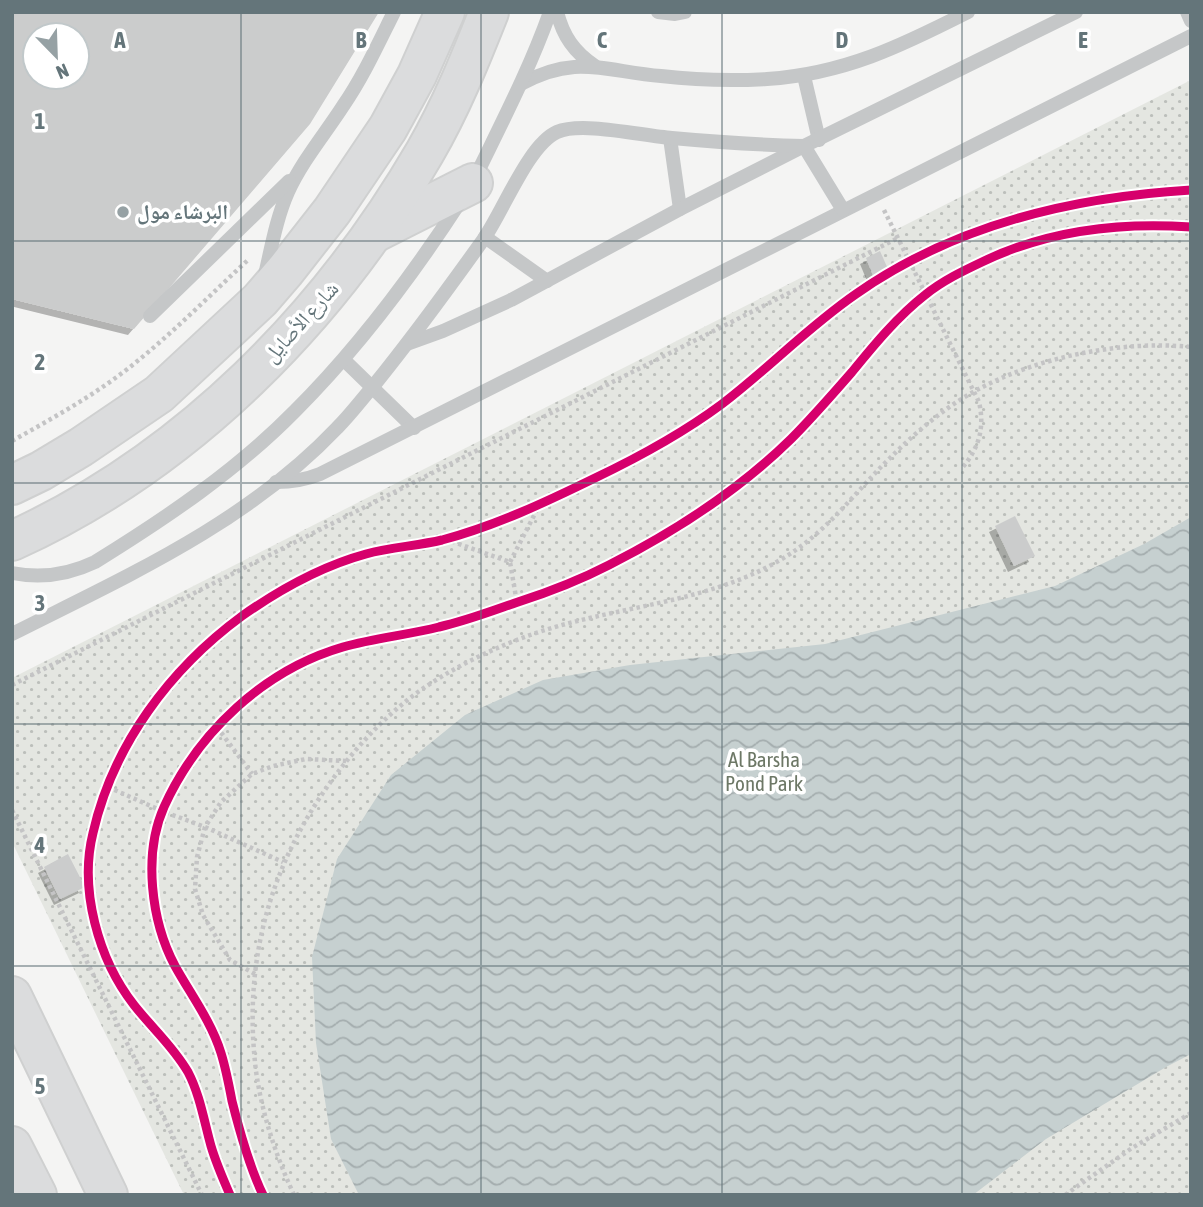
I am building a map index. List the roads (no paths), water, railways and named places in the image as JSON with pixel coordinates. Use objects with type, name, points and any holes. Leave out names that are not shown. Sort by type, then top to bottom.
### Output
[{"type":"street","points":[[18,483],[121,421],[159,394],[260,300],[332,211],[381,139],[417,75],[445,12]]},
{"type":"street","name":"شارع الأصايل","points":[[12,541],[102,492],[167,449],[227,400],[283,345],[334,286],[374,233],[426,151],[464,75],[489,12]]},
{"type":"street","points":[[374,233],[473,183]]},
{"type":"street","points":[[12,996],[108,1195]]},
{"type":"street","points":[[12,1146],[37,1195]]},
{"type":"lane","points":[[260,300],[280,214],[298,173],[345,104],[394,12]]},
{"type":"lane","points":[[12,573],[38,576],[68,573],[95,562],[138,536],[179,508],[257,446],[344,360],[414,268],[473,183],[521,84],[550,12]]},
{"type":"lane","points":[[557,12],[570,45],[596,67]]},
{"type":"lane","points":[[658,12],[685,12]]},
{"type":"lane","points":[[521,84],[549,71],[580,66],[694,79],[731,80],[804,75],[874,57],[968,12]]},
{"type":"lane","points":[[407,344],[477,317],[680,209],[1076,12]]},
{"type":"lane","points":[[1186,12],[1191,21]]},
{"type":"lane","points":[[276,482],[313,477],[414,428],[1191,36]]},
{"type":"lane","points":[[804,75],[819,140]]},
{"type":"lane","points":[[12,634],[203,535],[308,456],[337,428],[407,344],[485,237],[538,147],[553,134],[583,127],[670,138],[804,146]]},
{"type":"lane","points":[[670,138],[680,209]]},
{"type":"lane","points":[[804,146],[843,210]]},
{"type":"lane","points":[[150,316],[298,173]]},
{"type":"lane","points":[[485,237],[547,281]]},
{"type":"lane","points":[[344,360],[414,428]]},
{"type":"water","points":[[1191,517],[1191,1054],[1046,1139],[973,1195],[359,1195],[331,1139],[316,1043],[312,957],[337,859],[391,775],[465,715],[543,680],[630,665],[825,644],[1055,586],[1144,544]]},
{"type":"place","name":"البرشاء مول","points":[[123,212]]},
{"type":"park label","name":"Al Barsha Pond Park","points":[[764,772]]}]
